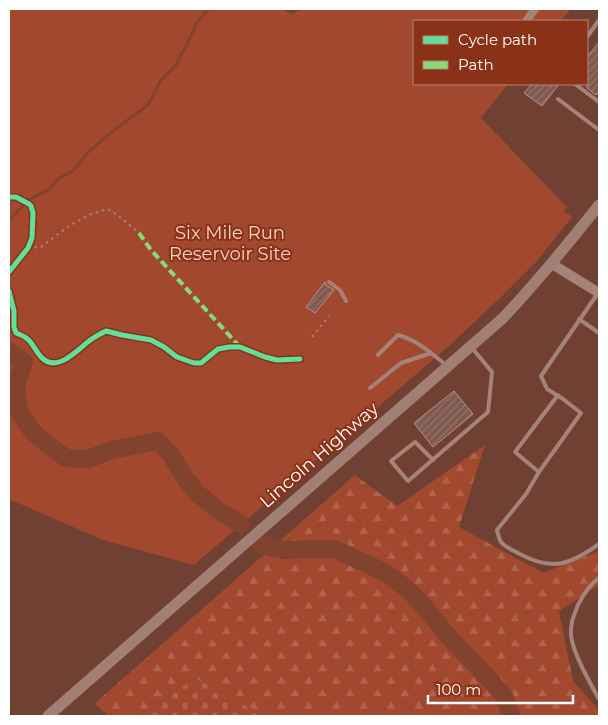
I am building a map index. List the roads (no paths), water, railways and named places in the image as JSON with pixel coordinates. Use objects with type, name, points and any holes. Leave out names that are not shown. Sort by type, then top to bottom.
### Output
[{"type":"main road","name":"Lincoln Highway","points":[[48,716],[503,318],[530,290],[599,205]]},
{"type":"street","points":[[527,20],[535,9]]},
{"type":"street","points":[[552,264],[599,293]]},
{"type":"lane","points":[[588,35],[599,20]]},
{"type":"lane","points":[[576,85],[599,102]]},
{"type":"lane","points":[[558,99],[599,130]]},
{"type":"lane","points":[[329,282],[340,290],[346,302]]},
{"type":"lane","points":[[599,293],[579,319],[541,376],[547,389],[581,413],[539,472],[526,494],[497,530],[501,542],[506,546],[531,560],[552,565],[583,556],[599,544]]},
{"type":"lane","points":[[579,319],[599,333]]},
{"type":"lane","points":[[378,355],[398,335],[406,337],[424,347],[447,366]]},
{"type":"lane","points":[[432,460],[415,442],[391,461],[408,481],[488,412],[492,372],[470,346]]},
{"type":"lane","points":[[370,388],[402,363],[431,353]]},
{"type":"lane","points":[[539,472],[515,452],[558,396]]},
{"type":"lane","points":[[599,578],[591,584],[580,601],[572,619],[571,636],[575,651],[599,698]]},
{"type":"waterway","points":[[9,221],[28,200],[48,190],[58,179],[74,170],[87,153],[148,105],[161,80],[176,65],[197,22],[209,9]]},
{"type":"waterway","points":[[9,351],[24,362],[16,384],[19,412],[32,431],[66,458],[88,459],[112,450],[158,441],[171,455],[196,492],[218,510],[241,524]]},
{"type":"waterway","points":[[260,544],[282,550],[335,549],[386,573],[407,589],[422,604],[448,636],[491,681],[504,696],[511,716]]},
{"type":"park label","name":"Six Mile Run Reservoir Site","points":[[230,243]]}]
